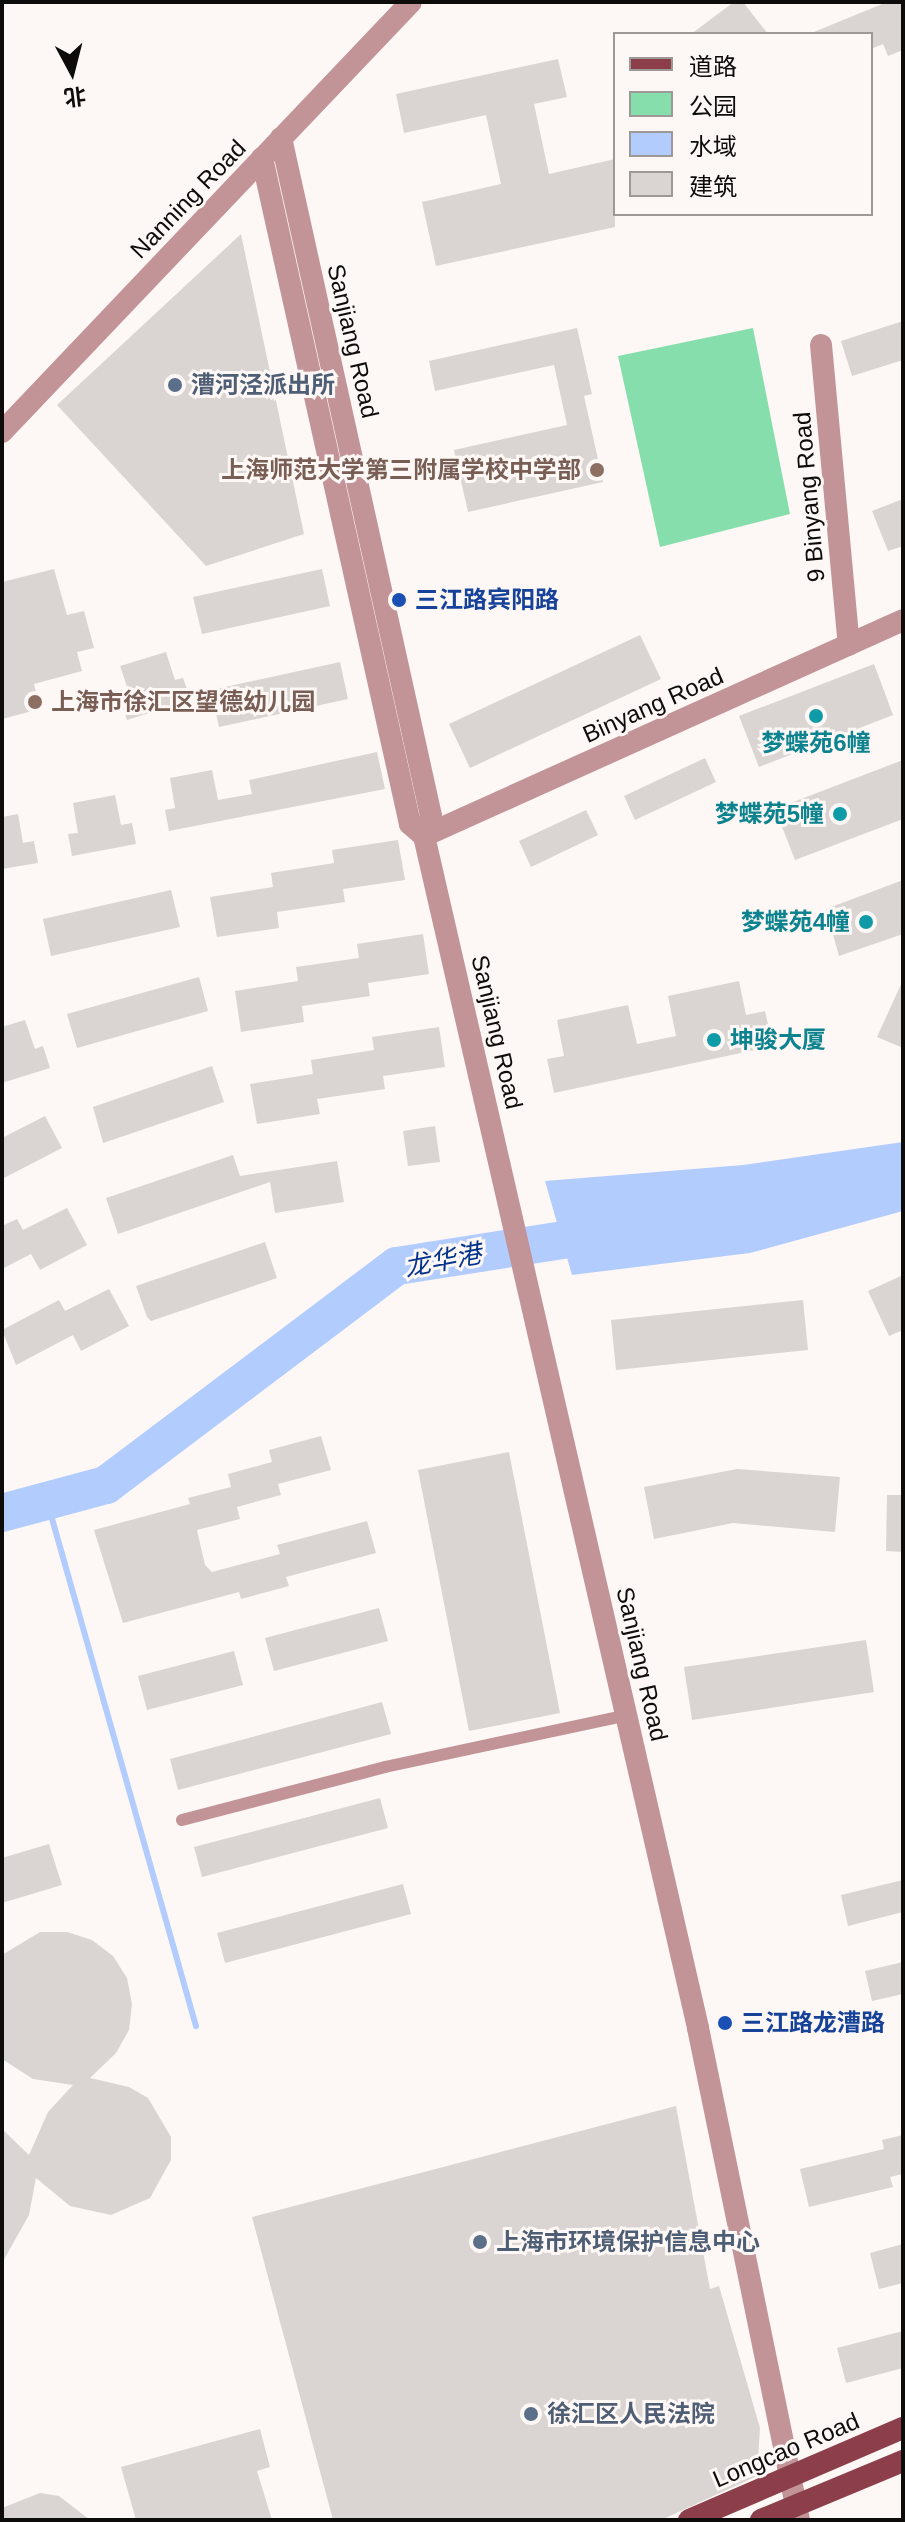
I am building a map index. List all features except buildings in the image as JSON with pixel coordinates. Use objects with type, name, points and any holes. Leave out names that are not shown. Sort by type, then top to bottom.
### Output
[{"type":"main road","name":"Longcao Road","points":[[689,2520],[903,2428]]},
{"type":"main road","points":[[761,2520],[797,2513],[903,2461]]},
{"type":"street","name":"Nanning Road","points":[[2,432],[411,2]]},
{"type":"street","name":"Sanjiang Road","points":[[281,138],[431,816],[424,836],[627,1715],[784,2429],[787,2478],[797,2513]]},
{"type":"street","name":"Sanjiang Road","points":[[262,158],[410,824],[424,836]]},
{"type":"street","name":"9 Binyang Road","points":[[821,345],[849,645]]},
{"type":"street","name":"Binyang Road","points":[[424,836],[903,620]]},
{"type":"lane","points":[[182,1820],[385,1767],[627,1715]]},
{"type":"green space","points":[[753,328],[790,514],[660,547],[618,356]]},
{"type":"water","points":[[903,1142],[903,1211],[750,1253],[572,1275],[545,1181],[743,1165]]},
{"type":"waterway","name":"龙华港","points":[[2,1513],[106,1485],[397,1266],[614,1232]]},
{"type":"waterway","points":[[47,1501],[196,2026]]},
{"type":"place","name":"漕河泾派出所","points":[[175,385]]},
{"type":"place","name":"上海师范大学第三附属学校中学部","points":[[597,470]]},
{"type":"place","name":"三江路宾阳路","points":[[399,600]]},
{"type":"place","name":"上海市徐汇区望德幼儿园","points":[[35,702]]},
{"type":"place","name":"梦蝶苑6幢","points":[[816,716]]},
{"type":"place","name":"梦蝶苑5幢","points":[[840,814]]},
{"type":"place","name":"梦蝶苑4幢","points":[[866,922]]},
{"type":"place","name":"坤骏大厦","points":[[714,1040]]},
{"type":"place","name":"三江路龙漕路","points":[[725,2023]]},
{"type":"place","name":"上海市环境保护信息中心","points":[[480,2242]]},
{"type":"place","name":"徐汇区人民法院","points":[[531,2414]]}]
